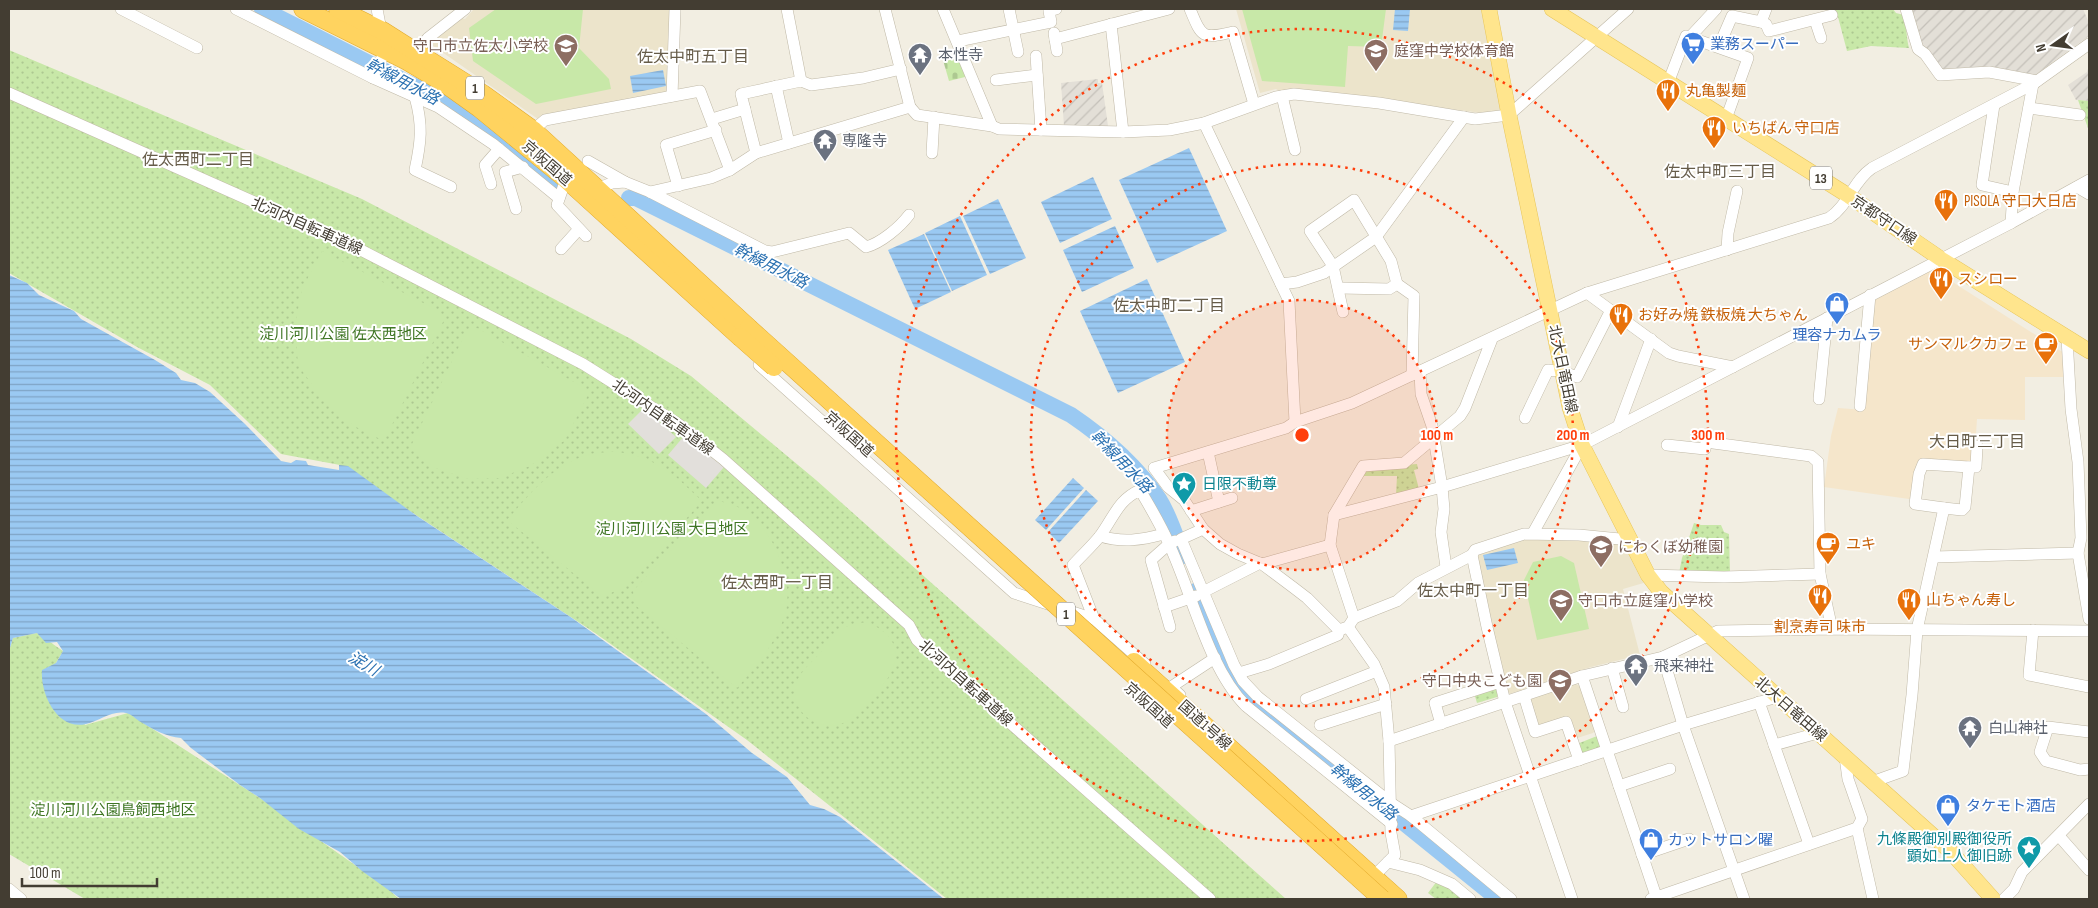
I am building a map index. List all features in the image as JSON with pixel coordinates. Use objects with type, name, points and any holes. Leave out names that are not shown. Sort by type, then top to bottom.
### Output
[{"type":"highway","name":"京阪国道","points":[[303,9],[379,65],[408,61],[465,98],[512,133],[658,262],[744,333],[1038,590],[1382,899]]},
{"type":"highway","name":"京阪国道","points":[[338,9],[383,31],[483,94],[533,130],[744,333],[1365,899]]},
{"type":"highway","name":"国道1号線","points":[[1038,590],[1134,662],[1371,871]]},
{"type":"highway","name":"1","points":[[1371,871],[1399,899]]},
{"type":"main road","name":"北大日竜田線","points":[[1489,9],[1570,408],[1582,445],[1648,575],[1660,592],[1707,635],[1950,851],[1993,899]]},
{"type":"main road","name":"京都守口線","points":[[1552,9],[1849,196],[1941,259],[2089,351]]},
{"type":"street","points":[[121,9],[197,48]]},
{"type":"street","points":[[236,9],[379,65],[415,97],[446,112],[499,148],[559,198]]},
{"type":"street","points":[[377,9],[383,31],[379,65]]},
{"type":"street","points":[[672,96],[675,9]]},
{"type":"street","points":[[788,9],[800,81]]},
{"type":"street","points":[[885,9],[902,69],[910,107],[917,115],[992,126],[999,130],[1123,132],[1169,130],[1204,123],[1254,104],[1294,94],[1378,103],[1475,119],[1509,115],[1628,9]]},
{"type":"street","points":[[943,9],[992,126]]},
{"type":"street","points":[[1009,9],[1018,52]]},
{"type":"street","points":[[1055,39],[1169,9]]},
{"type":"street","points":[[1190,9],[1198,29],[1202,33],[1214,36],[1233,32],[1254,104]]},
{"type":"street","points":[[1690,37],[1716,9]]},
{"type":"street","points":[[1761,22],[1766,9]]},
{"type":"street","points":[[1906,9],[1918,49],[1925,54],[1940,74],[1989,72],[2035,83]]},
{"type":"street","points":[[416,52],[428,38],[458,11]]},
{"type":"street","points":[[958,41],[1013,30],[1051,13],[1057,51]]},
{"type":"street","points":[[1719,46],[1732,16],[1766,24],[1768,31],[1832,15]]},
{"type":"street","points":[[1815,20],[1820,38]]},
{"type":"street","points":[[1110,24],[1123,132]]},
{"type":"street","points":[[1668,83],[1686,36],[1719,46],[1748,58],[1726,119]]},
{"type":"street","points":[[658,262],[685,299],[1014,593],[1094,619],[1370,864],[1371,871],[1388,862],[1395,855],[1386,704],[1384,687],[1377,671],[1361,643],[1347,625],[1261,564],[1220,544],[1203,529],[1184,500],[1168,488],[1154,468],[1286,428],[1295,422],[1352,403],[1587,293],[1828,218],[1838,212],[1862,175],[1872,168],[2035,83],[2089,44]]},
{"type":"street","points":[[1036,56],[1041,130]]},
{"type":"street","points":[[756,153],[741,94],[800,81],[811,85],[863,78],[902,69]]},
{"type":"street","points":[[996,80],[1038,75]]},
{"type":"street","points":[[2011,223],[2013,192],[2035,83]]},
{"type":"street","points":[[776,86],[789,143]]},
{"type":"street","points":[[533,130],[545,120],[700,91],[730,170]]},
{"type":"street","name":"北河内自転車道線","points":[[9,93],[353,246],[583,364],[652,407],[723,459],[760,490],[909,625],[917,640],[950,672],[1210,899]]},
{"type":"street","points":[[1282,96],[1296,150]]},
{"type":"street","points":[[415,97],[422,126],[415,170],[451,187]]},
{"type":"street","points":[[1994,105],[1982,185],[2013,192]]},
{"type":"street","points":[[650,192],[712,178],[730,170],[756,153],[910,107]]},
{"type":"street","points":[[2029,108],[2080,115]]},
{"type":"street","points":[[678,186],[666,145],[714,125],[745,109]]},
{"type":"street","points":[[932,153],[934,117]]},
{"type":"street","points":[[1281,284],[1297,282],[1324,273],[1376,237],[1464,117]]},
{"type":"street","points":[[1204,123],[1289,301],[1295,422]]},
{"type":"street","points":[[491,184],[486,165],[499,148]]},
{"type":"street","points":[[588,161],[625,182],[650,192],[765,252],[772,252],[849,232],[866,247],[872,246],[903,223],[909,215]]},
{"type":"street","points":[[516,208],[505,172],[523,167]]},
{"type":"street","points":[[561,250],[582,233],[557,205],[566,180]]},
{"type":"street","points":[[1334,515],[1442,487],[1582,445],[2011,223],[2089,180]]},
{"type":"street","points":[[596,189],[612,183],[625,182]]},
{"type":"street","points":[[2077,187],[2089,194]]},
{"type":"street","points":[[1727,250],[1728,233],[1737,191]]},
{"type":"street","points":[[1344,312],[1340,288],[1333,266],[1310,231],[1354,200],[1391,261],[1397,284],[1414,296],[1416,373],[1434,438],[1442,487],[1444,510],[1441,532],[1446,567]]},
{"type":"street","points":[[1340,288],[1389,289],[1397,284]]},
{"type":"street","points":[[1587,293],[1610,312],[1669,353],[1733,367]]},
{"type":"street","points":[[1860,406],[1870,296]]},
{"type":"street","points":[[1525,418],[1548,370],[1562,371],[1577,377],[1610,312]]},
{"type":"street","points":[[1819,399],[1826,318]]},
{"type":"street","points":[[2067,338],[2071,409],[2078,462],[2080,538],[2078,553],[2089,618]]},
{"type":"street","points":[[1347,625],[1330,545],[1334,515],[1364,466],[1404,463],[1448,427],[1465,408],[1492,339]]},
{"type":"street","points":[[1618,427],[1651,340]]},
{"type":"street","points":[[1667,445],[1705,449],[1706,442],[1811,456],[1818,462],[1820,574],[1832,629]]},
{"type":"street","points":[[1532,533],[1582,445]]},
{"type":"street","points":[[1970,468],[1965,507],[1962,510],[1915,504],[1919,474],[1923,464],[1976,467],[1977,446]]},
{"type":"street","points":[[1208,452],[1220,502]]},
{"type":"street","points":[[1094,619],[1091,606],[1073,565],[1100,536],[1120,504],[1128,496],[1140,490],[1173,540],[1239,673],[1258,697],[1391,804],[1411,816],[1511,899]]},
{"type":"street","points":[[1191,511],[1232,498]]},
{"type":"street","points":[[1872,782],[1903,771],[1917,630],[1944,508]]},
{"type":"street","points":[[1100,536],[1114,540],[1130,541],[1173,540],[1203,529]]},
{"type":"street","points":[[1239,673],[1269,664],[1338,635],[1347,625],[1397,601],[1418,583],[1472,555],[1476,550],[1532,533],[1630,540]]},
{"type":"street","points":[[1170,626],[1150,560],[1173,540]]},
{"type":"street","points":[[1164,607],[1199,595],[1261,564],[1330,545]]},
{"type":"street","points":[[1934,557],[2078,553]]},
{"type":"street","points":[[1472,555],[1486,627],[1505,702],[1572,899]]},
{"type":"street","points":[[1648,575],[1724,577],[1820,574]]},
{"type":"street","points":[[1199,595],[1215,658],[1228,686],[1246,706],[1392,823]]},
{"type":"street","points":[[1389,741],[1582,676],[1663,657],[1718,631],[1832,629],[2089,631]]},
{"type":"street","points":[[2032,630],[2029,675],[2089,686]]},
{"type":"street","points":[[1663,657],[1683,725],[1744,899]]},
{"type":"street","points":[[1171,686],[1215,658]]},
{"type":"street","points":[[1612,668],[1623,707]]},
{"type":"street","points":[[1306,698],[1377,671]]},
{"type":"street","points":[[1582,676],[1655,899],[1857,828]]},
{"type":"street","points":[[1441,724],[1435,703],[1500,682]]},
{"type":"street","points":[[1524,696],[1535,732],[1566,722],[1579,760]]},
{"type":"street","points":[[1411,816],[1683,725],[1777,697]]},
{"type":"street","points":[[1759,702],[1809,844]]},
{"type":"street","points":[[1320,725],[1386,704]]},
{"type":"street","points":[[2089,732],[2048,727],[2040,752],[2046,761],[2080,770],[2089,769]]},
{"type":"street","points":[[1774,745],[1818,733]]},
{"type":"street","points":[[1845,756],[1848,779],[1862,819],[1857,828],[1873,899]]},
{"type":"street","points":[[1619,786],[1670,769]]},
{"type":"street","points":[[2004,899],[2014,889],[2022,872],[2089,804]]},
{"type":"street","points":[[2059,836],[2089,870]]},
{"type":"street","points":[[1642,855],[1689,839]]},
{"type":"street","points":[[1388,862],[1420,870],[1452,884],[1470,899]]},
{"type":"shaded area","name":"守口市立佐太小学校","points":[[474,9],[671,9],[670,88],[665,94],[538,119],[432,45],[432,41],[461,18],[465,19]]},
{"type":"shaded area","points":[[1236,9],[1481,9],[1501,110],[1498,115],[1290,89],[1279,91],[1276,89],[1260,93]]},
{"type":"shaded area","points":[[1915,9],[2083,9],[2089,23],[2089,36],[2034,76],[1946,70],[1942,69],[1917,42],[1909,11]]},
{"type":"shaded area","points":[[2089,65],[2089,101],[2076,100],[2068,85],[2087,72]]},
{"type":"shaded area","points":[[1098,79],[1098,83],[1102,83],[1108,126],[1064,126],[1061,83]]},
{"type":"shaded area","points":[[1929,267],[2064,353],[2066,377],[2025,377],[2025,420],[1977,419],[1974,465],[1922,461],[1913,497],[1909,499],[1824,487],[1831,436],[1838,408],[1864,410],[1875,298]]},
{"type":"shaded area","points":[[644,408],[676,437],[659,454],[628,424]]},
{"type":"shaded area","points":[[684,436],[724,467],[706,488],[668,455]]},
{"type":"shaded area","name":"守口市立庭窪小学校","points":[[1521,538],[1626,542],[1647,582],[1623,589],[1640,655],[1591,667],[1509,694],[1506,692],[1476,556]]},
{"type":"shaded area","points":[[1575,684],[1580,686],[1596,729],[1593,733],[1574,739],[1569,720],[1539,729],[1530,698]]},
{"type":"green space","points":[[496,9],[583,9],[579,48],[609,79],[611,89],[536,104],[473,61],[469,28]]},
{"type":"green space","points":[[1242,9],[1386,9],[1381,47],[1348,46],[1345,87],[1262,81]]},
{"type":"green space","points":[[1832,9],[1893,9],[1896,13],[1904,15],[1909,48],[1871,46],[1847,51],[1838,17],[1834,18]]},
{"type":"green space","points":[[9,50],[362,199],[631,339],[691,376],[816,480],[1286,899],[947,899],[747,740],[595,633],[340,465],[281,454],[210,385],[137,347],[9,273]]},
{"type":"green space","points":[[960,55],[969,76],[949,81],[943,60]]},
{"type":"green space","points":[[2078,100],[2089,101],[2089,131]]},
{"type":"green space","name":"淀川河川公園 佐太西地区","points":[[322,251],[439,311],[445,318],[384,441],[354,426],[323,400],[298,365],[295,325],[302,289]]},
{"type":"green space","points":[[477,328],[590,391],[565,440],[530,466],[500,478],[468,479],[435,468],[410,448],[465,334]]},
{"type":"green space","name":"淀川河川公園 大日地区","points":[[615,451],[646,458],[676,477],[702,501],[622,591],[619,589],[603,597],[507,520],[541,483],[561,467],[588,455]]},
{"type":"green space","points":[[1417,464],[1418,469],[1414,470],[1419,489],[1396,495],[1397,476],[1362,476],[1367,468]]},
{"type":"green space","points":[[718,500],[747,512],[756,520],[773,543],[784,570],[787,584],[786,611],[778,632],[759,661],[737,688],[635,605],[633,591]]},
{"type":"green space","points":[[1694,523],[1721,525],[1724,532],[1729,534],[1730,573],[1679,573]]},
{"type":"green space","points":[[1561,556],[1574,563],[1589,629],[1537,640],[1524,580],[1533,562]]},
{"type":"green space","points":[[867,622],[880,629],[894,645],[896,653],[895,663],[885,683],[870,701],[849,720],[831,725],[811,720],[802,712],[796,701],[795,689],[799,677],[839,632],[852,624]]},
{"type":"green space","name":"淀川河川公園鳥飼西地区","points":[[37,633],[63,651],[56,663],[85,725],[128,713],[260,798],[386,887],[399,899],[85,899],[9,854],[9,651],[13,638]]},
{"type":"green space","points":[[1497,686],[1499,692],[1497,697],[1477,703],[1474,693]]},
{"type":"green space","points":[[1597,736],[1601,746],[1599,750],[1583,755],[1577,744]]},
{"type":"green space","points":[[1437,881],[1465,899],[1436,899],[1428,893]]},
{"type":"water","points":[[1395,9],[1410,9],[1408,31],[1393,30]]},
{"type":"water","points":[[663,70],[666,86],[633,93],[630,76]]},
{"type":"water","points":[[1189,148],[1227,231],[1157,263],[1119,180]]},
{"type":"water","points":[[1093,177],[1112,219],[1060,243],[1041,202]]},
{"type":"water","points":[[998,199],[1026,258],[990,274],[963,216]]},
{"type":"water","points":[[960,216],[987,275],[952,291],[925,233]]},
{"type":"water","points":[[1115,226],[1134,268],[1082,292],[1063,250]]},
{"type":"water","points":[[924,234],[951,292],[915,309],[888,250]]},
{"type":"water","name":"淀川","points":[[9,275],[27,283],[39,295],[74,311],[81,319],[155,360],[176,373],[181,380],[195,383],[210,392],[281,461],[291,463],[296,460],[306,461],[308,465],[339,470],[339,465],[348,466],[417,516],[572,618],[706,714],[752,753],[787,777],[810,805],[840,817],[944,899],[401,899],[362,871],[340,852],[299,829],[191,748],[181,738],[160,732],[131,715],[121,712],[110,714],[86,724],[76,725],[67,722],[52,708],[47,699],[42,679],[42,670],[56,663],[63,651],[57,642],[46,643],[37,633],[13,638],[9,651]]},
{"type":"water","points":[[1147,279],[1185,362],[1118,393],[1080,311]]},
{"type":"water","points":[[1073,478],[1084,488],[1046,530],[1035,520]]},
{"type":"water","points":[[1086,490],[1098,501],[1059,543],[1048,532]]},
{"type":"water","points":[[1514,548],[1518,563],[1487,570],[1483,555]]},
{"type":"waterway","name":"幹線用水路","points":[[262,9],[436,97],[493,136],[556,188]]},
{"type":"waterway","name":"幹線用水路","points":[[629,198],[636,198],[1071,415],[1119,453],[1150,487],[1166,512],[1183,556]]},
{"type":"waterway","name":"幹線用水路","points":[[1197,590],[1224,660],[1231,674],[1249,698],[1498,899]]},
{"type":"place","name":"業務スーパー","points":[[1693,65]]},
{"type":"place","name":"守口市立佐太小学校","points":[[566,67]]},
{"type":"place","name":"庭窪中学校体育館","points":[[1376,72]]},
{"type":"place","name":"本性寺","points":[[920,76]]},
{"type":"place","name":"丸亀製麺","points":[[1668,112]]},
{"type":"place","name":"いちばん 守口店","points":[[1714,149]]},
{"type":"place","name":"専隆寺","points":[[825,162]]},
{"type":"place","name":"PISOLA 守口大日店","points":[[1946,222]]},
{"type":"place","name":"スシロー","points":[[1941,300]]},
{"type":"place","name":"理容ナカムラ","points":[[1837,325]]},
{"type":"place","name":"お好み焼 鉄板焼 大ちゃん","points":[[1621,336]]},
{"type":"place","name":"サンマルクカフェ","points":[[2046,365]]},
{"type":"place","name":"日限不動尊","points":[[1184,505]]},
{"type":"place","name":"ユキ","points":[[1828,565]]},
{"type":"place","name":"にわくぼ幼稚園","points":[[1601,568]]},
{"type":"place","name":"割烹寿司 味市","points":[[1820,617]]},
{"type":"place","name":"山ちゃん寿し","points":[[1909,621]]},
{"type":"place","name":"守口市立庭窪小学校","points":[[1561,622]]},
{"type":"place","name":"飛来神社","points":[[1636,687]]},
{"type":"place","name":"守口中央こども園","points":[[1560,702]]},
{"type":"place","name":"白山神社","points":[[1970,749]]},
{"type":"place","name":"タケモト酒店","points":[[1948,827]]},
{"type":"place","name":"カットサロン曜","points":[[1651,861]]},
{"type":"place","name":"九條殿御別殿御役所 顕如上人御旧跡","points":[[2029,869]]},
{"type":"district","name":"佐太中町五丁目","points":[[693,56]]},
{"type":"district","name":"佐太西町二丁目","points":[[198,159]]},
{"type":"district","name":"佐太中町三丁目","points":[[1720,171]]},
{"type":"district","name":"佐太中町二丁目","points":[[1169,305]]},
{"type":"district","name":"大日町三丁目","points":[[1977,441]]},
{"type":"district","name":"佐太西町一丁目","points":[[777,582]]},
{"type":"district","name":"佐太中町一丁目","points":[[1473,590]]}]
